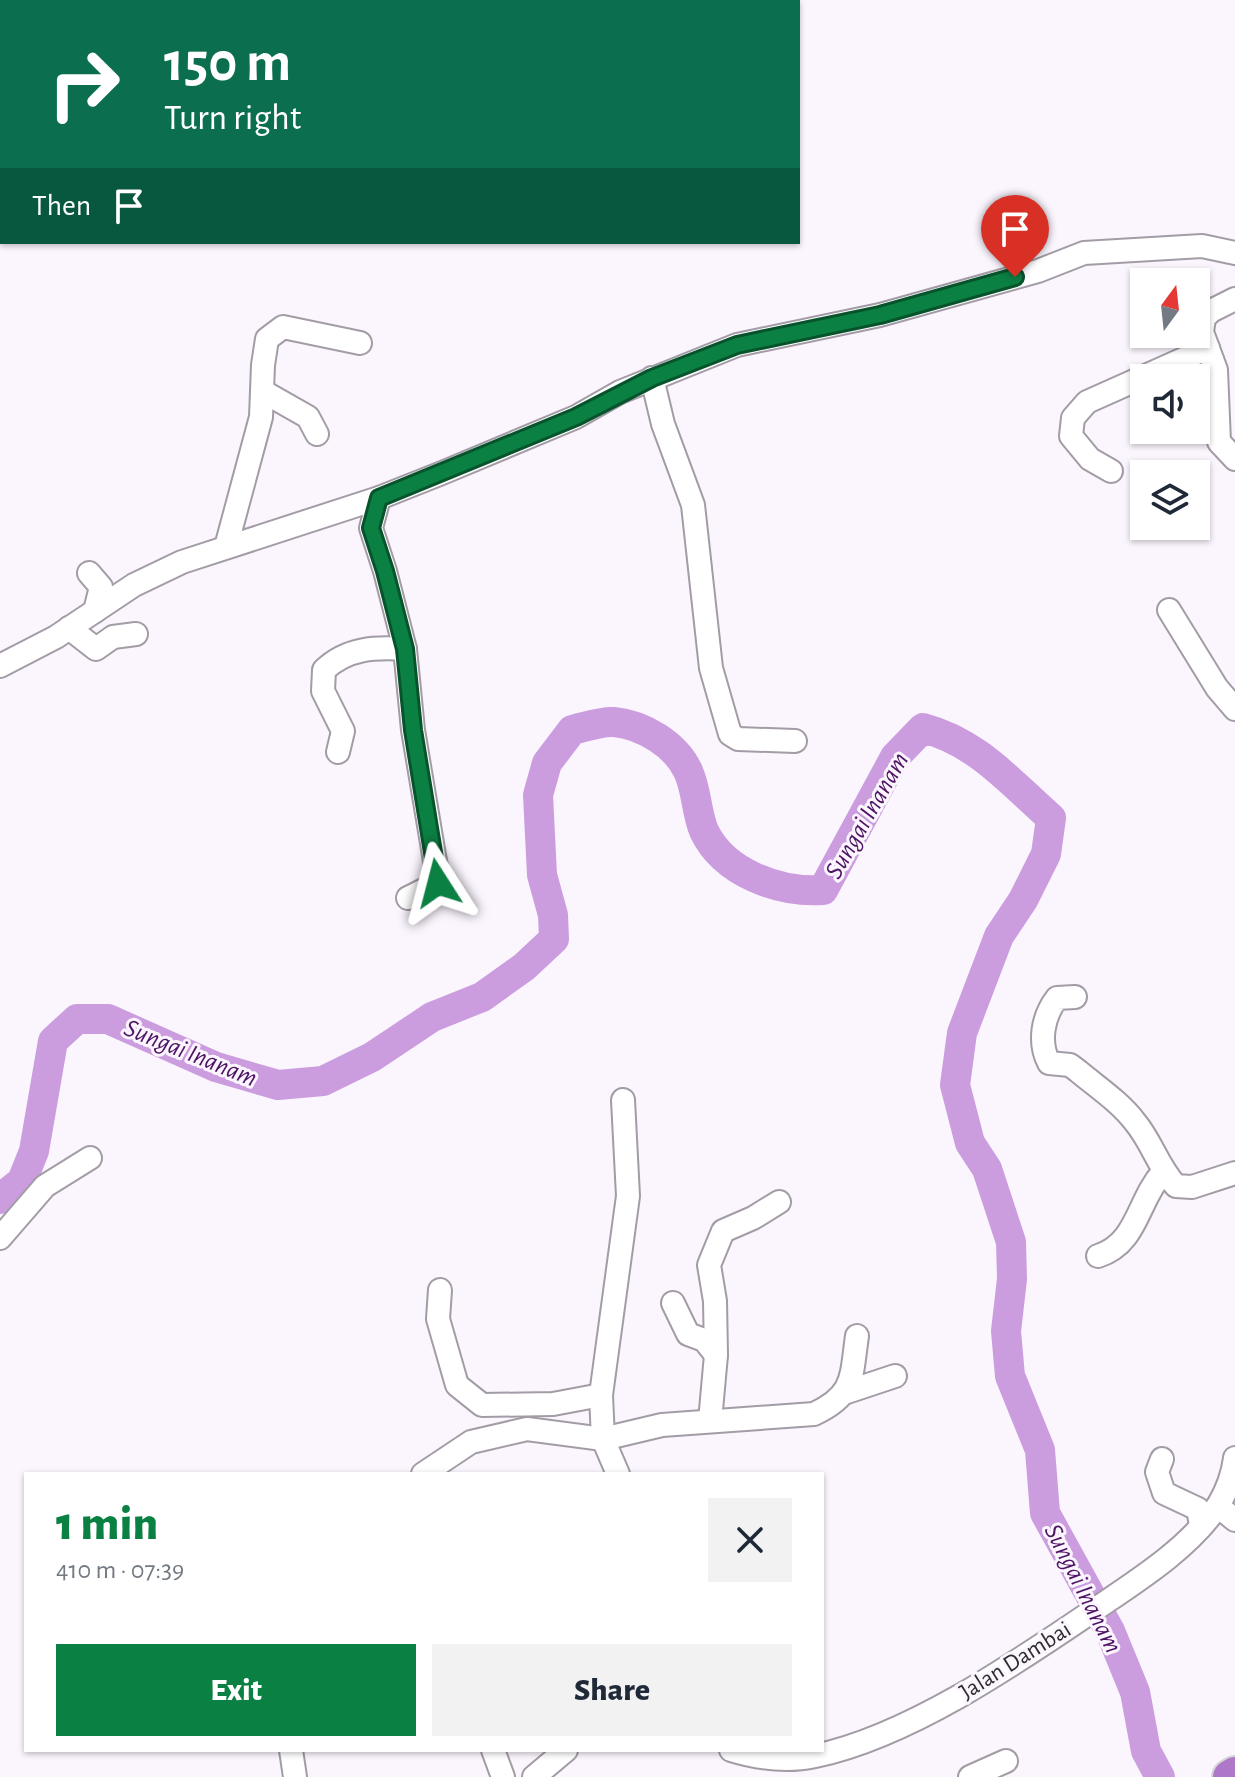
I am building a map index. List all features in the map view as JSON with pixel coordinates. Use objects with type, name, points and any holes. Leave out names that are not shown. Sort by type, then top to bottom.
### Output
[{"type":"street","points":[[0,655],[0,664],[69,628],[134,585],[182,562],[379,498],[576,417],[652,378],[737,345],[880,315],[1038,271],[1084,253],[1202,246],[1235,253]]},
{"type":"street","points":[[1210,312],[1235,299]]},
{"type":"street","points":[[226,547],[261,417],[267,339],[283,327],[360,343]]},
{"type":"street","points":[[1111,471],[1090,459],[1071,436],[1073,418],[1087,402],[1208,348],[1226,369],[1219,442],[1235,459]]},
{"type":"street","points":[[652,378],[663,424],[693,505],[711,668],[730,734],[738,739],[795,741]]},
{"type":"street","points":[[264,392],[308,417],[317,434]]},
{"type":"street","points":[[379,498],[371,528],[405,649],[413,730],[438,883],[408,898]]},
{"type":"street","points":[[89,573],[101,587],[95,611]]},
{"type":"street","points":[[1169,610],[1217,688],[1235,709]]},
{"type":"street","points":[[69,628],[96,649],[113,637],[136,634]]},
{"type":"street","points":[[338,752],[343,731],[323,691],[324,670],[350,653],[376,647],[405,649]]},
{"type":"street","points":[[1075,997],[1057,998],[1046,1012],[1043,1027],[1049,1063],[1070,1065],[1134,1121],[1153,1148],[1163,1172],[1176,1186],[1192,1187],[1235,1173]]},
{"type":"street","points":[[617,1472],[603,1439],[601,1395],[628,1196],[623,1100]]},
{"type":"street","points":[[0,1238],[45,1186],[90,1158]]},
{"type":"street","points":[[1098,1256],[1113,1251],[1133,1227],[1149,1188],[1163,1172]]},
{"type":"street","points":[[710,1421],[716,1355],[715,1301],[709,1265],[723,1231],[779,1202]]},
{"type":"street","points":[[440,1290],[438,1319],[457,1385],[482,1405],[553,1404],[601,1395]]},
{"type":"street","points":[[673,1303],[688,1334],[704,1340],[716,1355]]},
{"type":"street","points":[[847,1392],[857,1336]]},
{"type":"street","points":[[426,1472],[471,1442],[527,1429],[603,1439],[662,1425],[814,1414],[829,1407],[847,1392],[895,1376]]},
{"type":"street","points":[[1162,1459],[1157,1472],[1164,1493],[1198,1509],[1201,1525]]},
{"type":"street","name":"Jalan Dambai","points":[[737,1752],[788,1759],[836,1751],[897,1727],[998,1675],[1135,1582],[1201,1525],[1226,1513],[1235,1462]]},
{"type":"street","points":[[291,1752],[295,1777]]},
{"type":"street","points":[[494,1752],[503,1777]]},
{"type":"street","points":[[534,1777],[564,1752]]},
{"type":"street","points":[[970,1777],[1006,1761]]},
{"type":"waterway","name":"Sungai Inanam","points":[[0,1199],[22,1181],[34,1151],[53,1041],[77,1019],[108,1019],[216,1067],[278,1085],[323,1081],[372,1057],[432,1017],[482,997],[524,967],[554,939],[553,915],[542,875],[538,795],[547,763],[572,730],[614,722],[637,727],[658,738],[676,753],[688,771],[699,816],[713,846],[739,869],[754,877],[771,884],[806,890],[823,890],[895,757],[923,728],[942,734],[992,765],[1051,818],[1046,854],[1023,900],[999,936],[962,1033],[955,1085],[970,1143],[987,1169],[1011,1242],[1012,1279],[1006,1331],[1010,1376],[1040,1450],[1045,1513],[1110,1631],[1135,1692],[1146,1751],[1160,1777]]},
{"type":"route","points":[[438,883],[413,730],[405,649],[371,528],[379,498],[576,417],[652,378],[737,345],[815,326],[880,315],[1015,277]]}]
